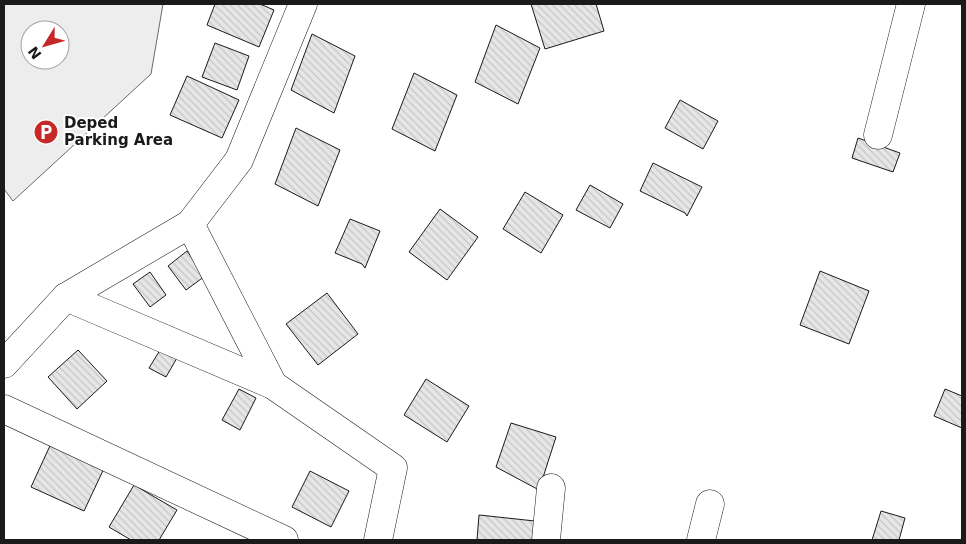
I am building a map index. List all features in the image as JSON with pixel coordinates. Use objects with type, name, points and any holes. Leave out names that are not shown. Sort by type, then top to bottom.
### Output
[{"type":"street","points":[[4,364],[66,297],[190,224],[240,160],[303,4]]},
{"type":"street","points":[[878,135],[911,4]]},
{"type":"street","points":[[190,224],[273,386]]},
{"type":"street","points":[[66,297],[273,386],[393,468],[378,540]]},
{"type":"street","points":[[4,409],[284,540]]},
{"type":"street","points":[[546,540],[551,488]]},
{"type":"street","points":[[701,540],[710,504]]},
{"type":"shaded area","name":"Deped Parking Area","points":[[4,4],[163,4],[151,74],[13,201],[4,189]]},
{"type":"building","points":[[215,4],[260,4],[274,10],[259,47],[207,25]]},
{"type":"building","points":[[531,4],[596,4],[604,31],[545,49]]},
{"type":"building","points":[[496,25],[540,48],[518,104],[475,82]]},
{"type":"building","points":[[312,34],[355,56],[334,113],[291,90]]},
{"type":"building","points":[[215,43],[249,56],[237,90],[202,77]]},
{"type":"building","points":[[414,73],[457,95],[435,151],[392,129]]},
{"type":"building","points":[[187,76],[239,100],[222,138],[170,115]]},
{"type":"building","points":[[680,100],[718,121],[703,149],[665,128]]},
{"type":"building","points":[[296,128],[340,150],[318,206],[275,184]]},
{"type":"building","points":[[858,138],[900,153],[893,172],[852,158]]},
{"type":"building","points":[[653,163],[702,187],[687,216],[685,213],[640,191]]},
{"type":"building","points":[[590,185],[623,204],[610,228],[576,210]]},
{"type":"building","points":[[525,192],[563,215],[541,253],[503,229]]},
{"type":"building","points":[[440,209],[478,237],[447,280],[409,252]]},
{"type":"building","points":[[350,219],[380,231],[365,268],[362,264],[335,253]]},
{"type":"building","points":[[187,251],[205,276],[186,290],[168,266]]},
{"type":"building","points":[[820,271],[869,291],[849,344],[800,325]]},
{"type":"building","points":[[150,272],[166,295],[150,307],[133,284]]},
{"type":"building","points":[[327,293],[358,334],[318,365],[286,324]]},
{"type":"building","points":[[165,342],[181,351],[166,377],[149,368]]},
{"type":"building","points":[[78,350],[107,381],[77,409],[48,377]]},
{"type":"building","points":[[426,379],[469,406],[447,442],[404,415]]},
{"type":"building","points":[[239,389],[256,398],[240,430],[222,420]]},
{"type":"building","points":[[945,389],[962,396],[962,428],[934,416]]},
{"type":"building","points":[[511,423],[556,437],[539,490],[496,467]]},
{"type":"building","points":[[54,437],[107,462],[84,511],[31,487]]},
{"type":"building","points":[[310,471],[349,491],[331,527],[292,507]]},
{"type":"building","points":[[134,485],[177,510],[159,540],[131,540],[109,527]]},
{"type":"building","points":[[881,511],[905,518],[899,540],[872,540]]},
{"type":"building","points":[[479,515],[535,521],[533,540],[477,540]]},
{"type":"place","name":"Deped Parking Area","points":[[46,132]]}]
